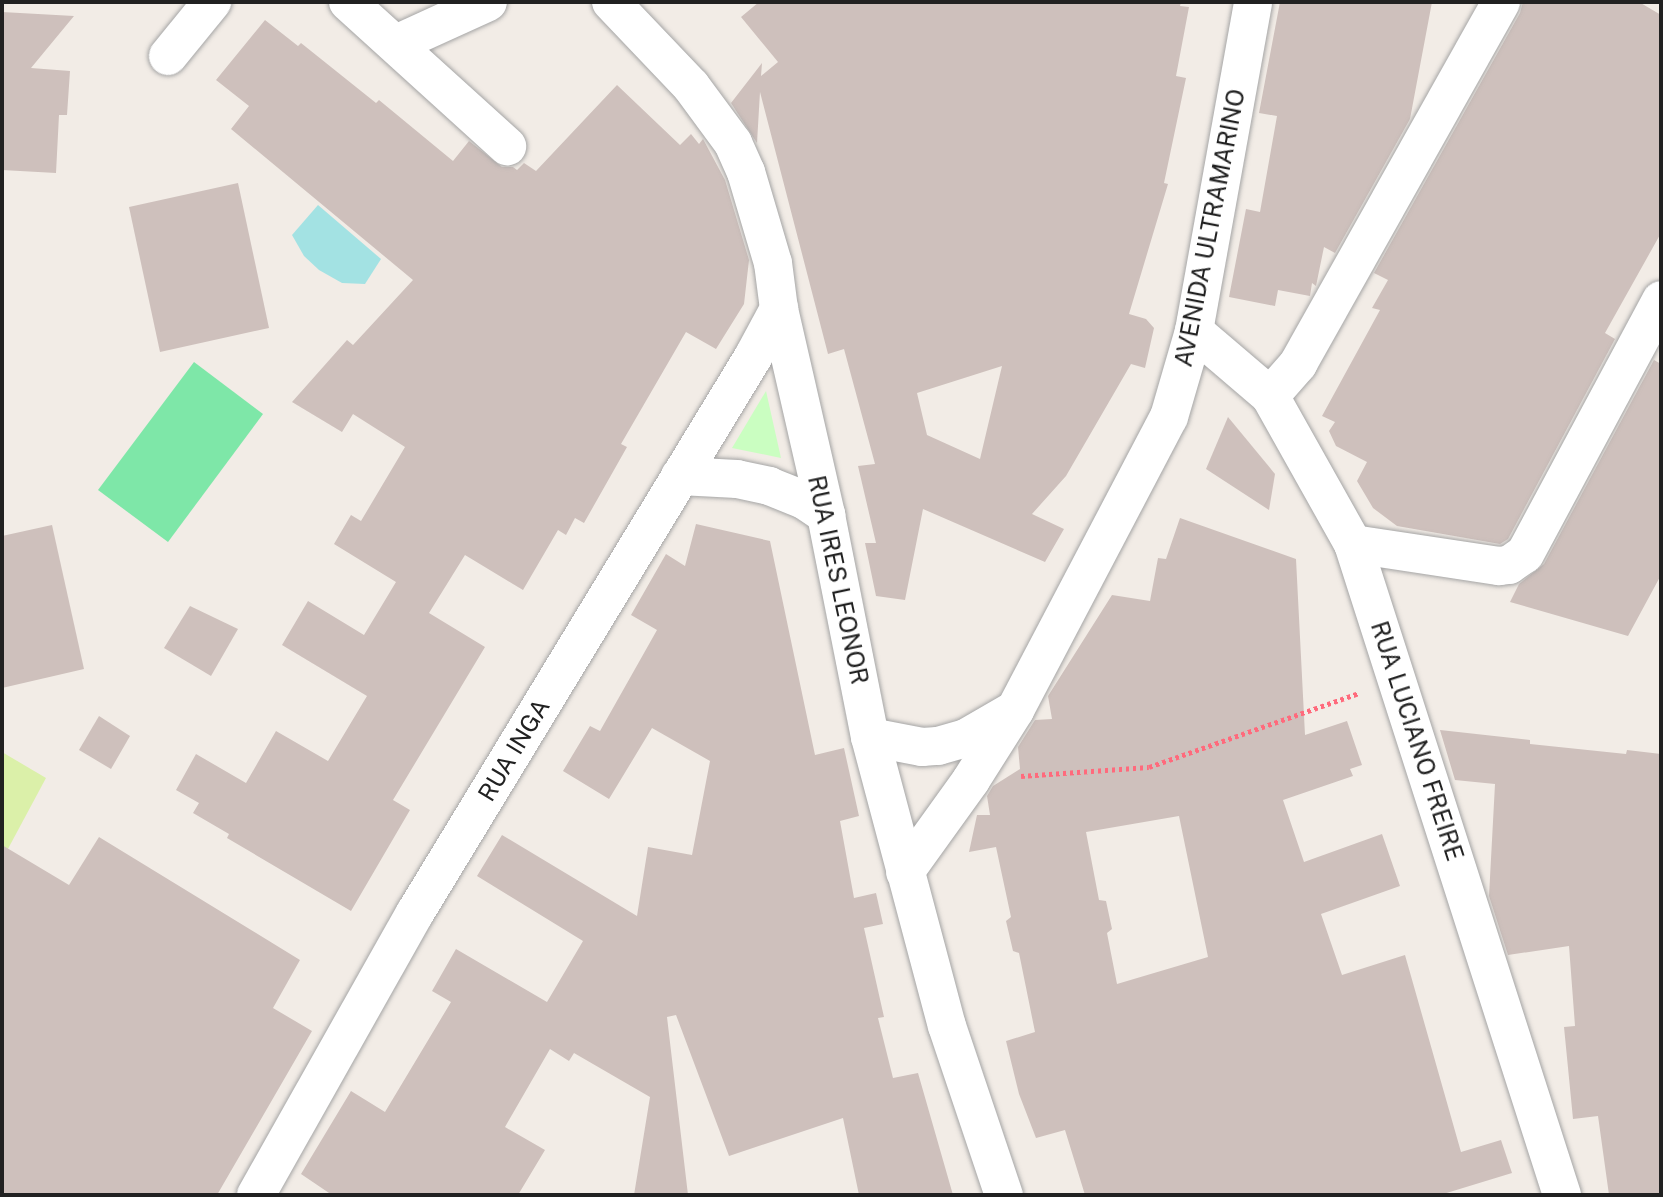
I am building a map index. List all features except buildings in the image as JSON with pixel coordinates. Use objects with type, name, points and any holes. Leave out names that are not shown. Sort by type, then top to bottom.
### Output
[{"type":"street","points":[[168,55],[212,2]]},
{"type":"street","points":[[348,2],[507,146]]},
{"type":"street","points":[[396,44],[488,2]]},
{"type":"street","name":"RUA IRES LEONOR","points":[[611,2],[691,86],[733,143],[747,172],[773,263],[779,309],[826,515],[870,737],[947,1026],[1004,1195]]},
{"type":"street","name":"AVENIDA ULTRAMARINO","points":[[905,872],[971,780],[1015,710],[1169,417],[1194,331],[1253,2]]},
{"type":"street","points":[[1270,396],[1298,364],[1501,2]]},
{"type":"street","points":[[1353,544],[1499,566],[1510,565],[1525,554],[1661,300]]},
{"type":"street","name":"RUA INGA","points":[[256,1195],[415,913],[754,357],[779,309]]},
{"type":"street","name":"RUA LUCIANO FREIRE","points":[[1194,331],[1270,396],[1353,544],[1562,1195]]},
{"type":"street","points":[[680,476],[737,479],[769,486],[804,500],[826,515]]},
{"type":"street","points":[[870,737],[922,747],[945,745],[966,738],[1015,710]]},
{"type":"path","points":[[971,780],[1149,767],[1397,679]]},
{"type":"green space","points":[[194,362],[263,414],[168,542],[98,490]]},
{"type":"green space","points":[[766,391],[781,458],[732,448]]},
{"type":"green space","points":[[2,752],[46,778],[2,860]]},
{"type":"water","points":[[318,205],[381,259],[365,284],[342,283],[319,270],[304,256],[292,235]]}]
